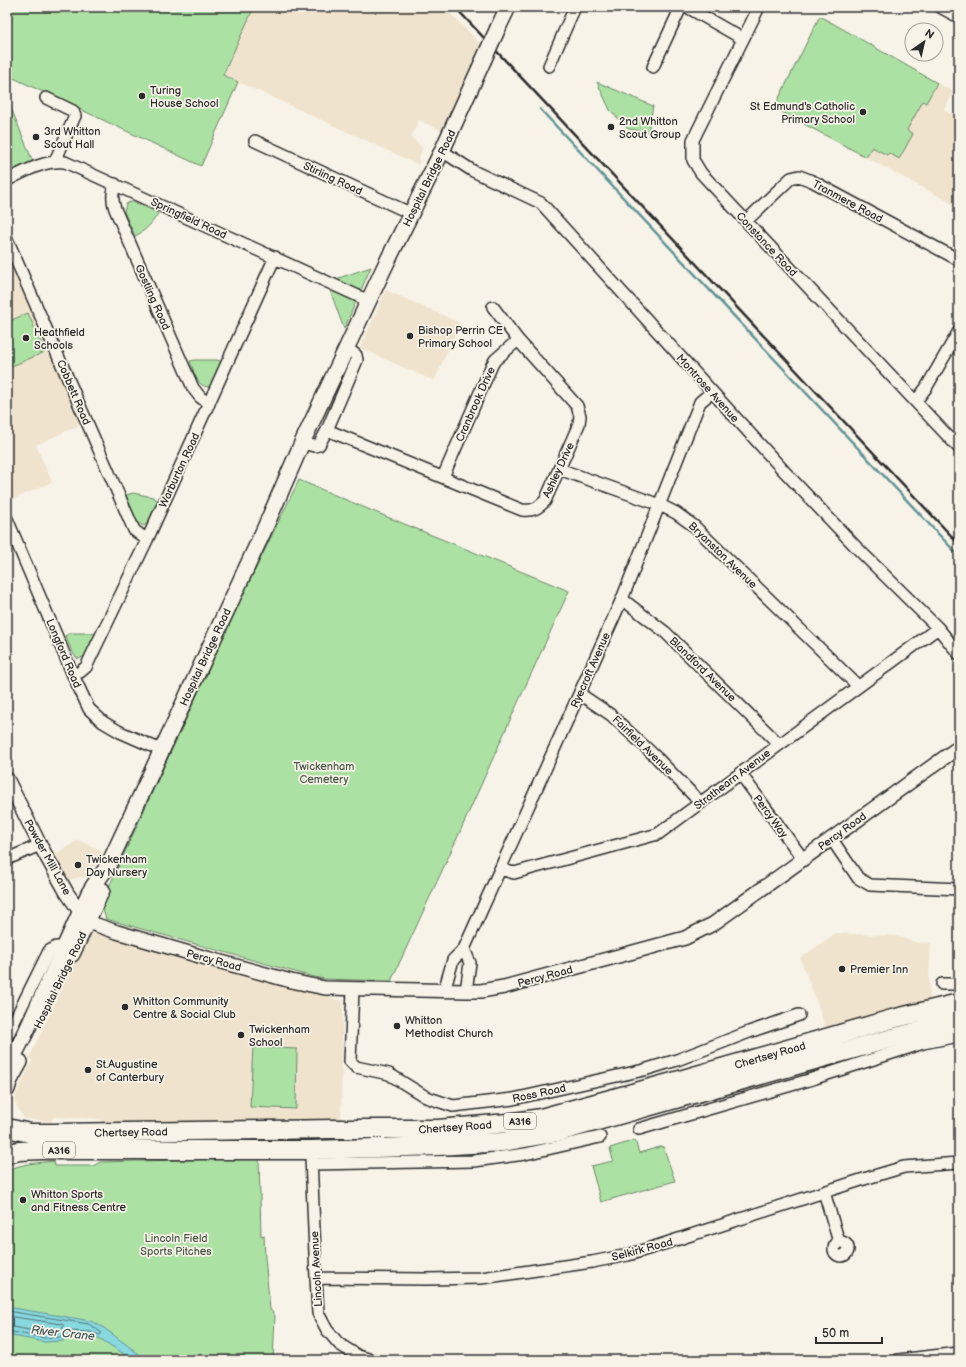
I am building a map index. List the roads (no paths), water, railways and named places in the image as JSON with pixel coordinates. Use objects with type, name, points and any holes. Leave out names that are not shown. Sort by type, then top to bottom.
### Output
[{"type":"highway","name":"Chertsey Road","points":[[7,1128],[30,1132],[55,1133],[335,1129],[438,1130],[508,1123],[541,1118],[892,1019],[959,1003]]},
{"type":"highway","name":"Chertsey Road","points":[[7,1154],[19,1151],[42,1150],[311,1157],[503,1142],[558,1132],[817,1059],[959,1021]]},
{"type":"main road","name":"Hospital Bridge Road","points":[[7,1089],[12,1059],[64,947],[102,890],[106,870],[302,443],[442,151],[508,7]]},
{"type":"main road","name":"Hospital Bridge Road","points":[[12,1059],[84,917]]},
{"type":"street","points":[[549,66],[575,7]]},
{"type":"street","points":[[653,67],[681,7]]},
{"type":"street","points":[[687,7],[743,39]]},
{"type":"street","name":"Constance Road","points":[[759,7],[693,140],[693,160],[701,173],[959,448]]},
{"type":"street","points":[[942,7],[959,16]]},
{"type":"street","points":[[46,98],[73,111],[75,116],[55,161]]},
{"type":"street","name":"Stirling Road","points":[[255,141],[412,214]]},
{"type":"street","name":"Montrose Avenue","points":[[442,151],[473,171],[541,203],[784,471],[938,628],[958,655]]},
{"type":"street","name":"Springfield Road","points":[[7,180],[43,163],[55,161],[65,162],[369,301]]},
{"type":"street","name":"Tranmere Road","points":[[746,221],[791,178],[799,176],[819,185],[959,260]]},
{"type":"street","name":"Gostling Road","points":[[115,184],[112,194],[112,201],[115,209],[193,388],[200,398],[209,404]]},
{"type":"street","name":"Cobbett Road","points":[[7,239],[134,530],[147,540]]},
{"type":"street","name":"Warburton Road","points":[[73,675],[86,667],[147,540],[275,257]]},
{"type":"street","name":"Ashley Drive","points":[[327,430],[522,510],[530,511],[538,508],[544,501],[559,469],[579,424],[580,416],[577,406],[518,340],[492,307]]},
{"type":"street","points":[[916,401],[926,388],[959,331]]},
{"type":"street","name":"Cranbrook Drive","points":[[443,477],[495,360],[518,340]]},
{"type":"street","points":[[302,443],[314,446],[319,445],[327,430],[358,360],[356,355],[347,348]]},
{"type":"street","name":"Ryecroft Avenue","points":[[444,991],[453,960],[464,949],[622,599],[700,402],[712,392]]},
{"type":"street","name":"Bryanston Avenue","points":[[559,469],[660,505],[676,513],[694,526],[858,686]]},
{"type":"street","name":"Longford Road","points":[[7,519],[73,675],[89,709],[103,722],[120,732],[161,750]]},
{"type":"street","name":"Blandford Avenue","points":[[622,599],[665,632],[779,744]]},
{"type":"street","name":"Strathearn Avenue","points":[[500,869],[514,872],[658,834],[938,628]]},
{"type":"street","name":"Fairfield Avenue","points":[[580,694],[612,715],[701,803]]},
{"type":"street","name":"Percy Road","points":[[84,917],[117,932],[291,981],[325,988],[353,990],[481,991],[504,987],[685,938],[713,924],[959,747]]},
{"type":"street","name":"Percy Way","points":[[740,773],[803,859]]},
{"type":"street","name":"Powder Mill Lane","points":[[7,779],[40,844],[68,893],[84,917]]},
{"type":"street","points":[[831,838],[858,878],[870,885],[959,888]]},
{"type":"street","points":[[7,859],[40,844]]},
{"type":"street","name":"Hospital Bridge Road","points":[[7,1036],[49,951],[52,948],[64,947]]},
{"type":"street","points":[[464,949],[470,963],[466,991]]},
{"type":"street","points":[[942,984],[959,984]]},
{"type":"street","name":"Ross Road","points":[[353,990],[350,1060],[356,1067],[388,1074],[426,1097],[453,1106],[513,1099],[644,1070],[677,1060],[799,1015]]},
{"type":"street","points":[[639,1129],[809,1080],[923,1044],[959,1036]]},
{"type":"street","name":"Chertsey Road","points":[[311,1157],[474,1161],[525,1154],[600,1137]]},
{"type":"street","name":"Lincoln Avenue","points":[[311,1157],[318,1312],[327,1330],[339,1344],[358,1356],[372,1360]]},
{"type":"street","name":"Selkirk Road","points":[[316,1278],[481,1278],[592,1262],[628,1255],[904,1167],[959,1163]]},
{"type":"street","points":[[824,1192],[839,1242]]},
{"type":"street","points":[[898,1360],[959,1353]]},
{"type":"water","name":"River Crane","points":[[7,1307],[91,1321],[104,1328],[149,1360],[133,1360],[99,1338],[89,1336],[68,1335],[63,1341],[45,1342],[7,1335]]},
{"type":"waterway","points":[[540,109],[959,556]]},
{"type":"railway","points":[[455,7],[959,544]]},
{"type":"place","name":"Turing House School","points":[[142,96]]},
{"type":"place","name":"St Edmund's Catholic Primary School","points":[[863,112]]},
{"type":"place","name":"2nd Whitton Scout Group","points":[[611,127]]},
{"type":"place","name":"3rd Whitton Scout Hall","points":[[36,137]]},
{"type":"place","name":"Bishop Perrin CE Primary School","points":[[410,336]]},
{"type":"place","name":"Heathfield Schools","points":[[26,338]]},
{"type":"place","name":"Twickenham Day Nursery","points":[[78,865]]},
{"type":"place","name":"Premier Inn","points":[[842,969]]},
{"type":"place","name":"Whitton Community Centre & Social Club","points":[[125,1007]]},
{"type":"place","name":"Whitton Methodist Church","points":[[397,1026]]},
{"type":"place","name":"Twickenham School","points":[[241,1035]]},
{"type":"place","name":"St.Augustine of Canterbury","points":[[88,1070]]},
{"type":"place","name":"Whitton Sports and Fitness Centre","points":[[23,1200]]},
{"type":"park label","name":"Twickenham Cemetery","points":[[324,772]]},
{"type":"park label","name":"Lincoln Field Sports Pitches","points":[[176,1244]]}]
